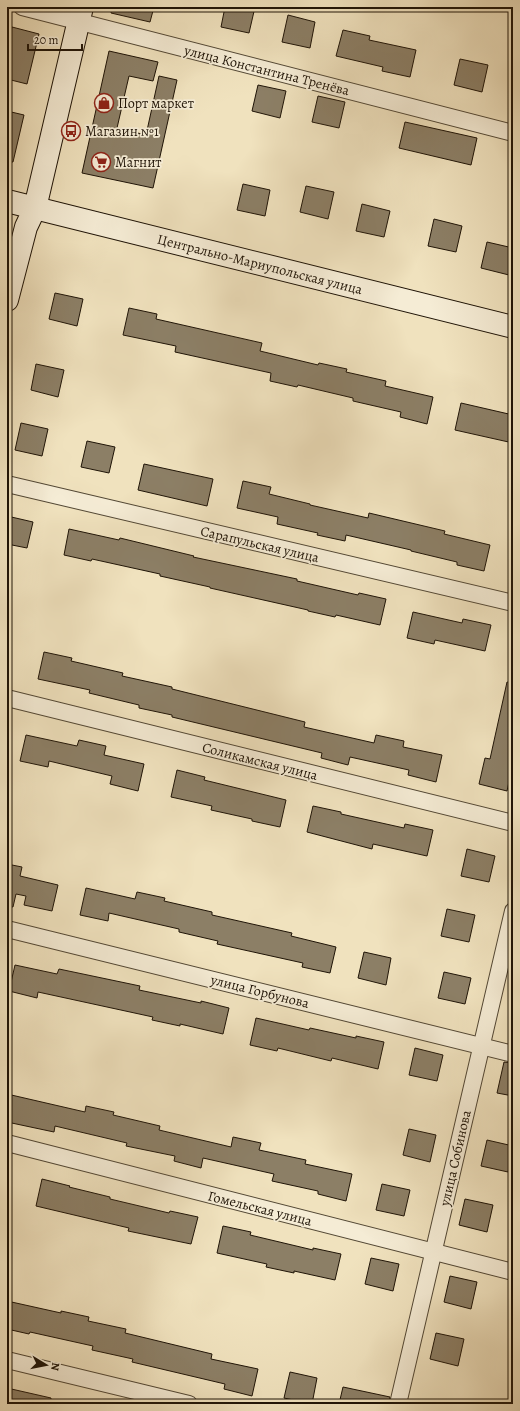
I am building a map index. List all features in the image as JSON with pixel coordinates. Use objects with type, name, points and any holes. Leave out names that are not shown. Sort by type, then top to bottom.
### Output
[{"type":"street","name":"улица Константина Тренёва","points":[[22,7],[80,14],[513,133]]},
{"type":"street","points":[[7,300],[26,227],[35,208],[80,14]]},
{"type":"street","name":"Центрально-Мариупольская улица","points":[[7,201],[513,327]]},
{"type":"street","name":"Сарапульская улица","points":[[7,484],[513,603]]},
{"type":"street","name":"Соликамская улица","points":[[7,698],[513,823]]},
{"type":"street","name":"улица Собинова","points":[[398,1404],[513,911]]},
{"type":"street","name":"улица Горбунова","points":[[7,929],[513,1054]]},
{"type":"street","name":"Гомельская улица","points":[[7,1143],[513,1272]]},
{"type":"street","points":[[7,1360],[189,1404]]},
{"type":"building","points":[[112,7],[154,7],[150,22],[111,13]]},
{"type":"building","points":[[225,7],[255,7],[249,33],[221,27]]},
{"type":"building","points":[[288,15],[315,22],[310,48],[282,42]]},
{"type":"building","points":[[12,27],[39,34],[27,84],[7,79],[7,48]]},
{"type":"building","points":[[343,30],[370,36],[369,40],[416,50],[410,77],[382,71],[383,67],[336,56]]},
{"type":"building","points":[[109,51],[158,62],[153,81],[129,76],[117,128],[146,135],[159,76],[177,80],[153,188],[82,173]]},
{"type":"building","points":[[460,59],[488,65],[482,92],[454,85]]},
{"type":"building","points":[[258,85],[286,91],[280,118],[252,111]]},
{"type":"building","points":[[318,96],[345,102],[339,128],[312,122]]},
{"type":"building","points":[[7,111],[24,115],[13,162],[7,162]]},
{"type":"building","points":[[405,122],[477,138],[471,165],[399,148]]},
{"type":"building","points":[[243,184],[270,190],[265,216],[237,210]]},
{"type":"building","points":[[306,186],[334,192],[328,219],[300,212]]},
{"type":"building","points":[[362,204],[390,211],[384,237],[356,231]]},
{"type":"building","points":[[434,219],[462,226],[456,252],[428,246]]},
{"type":"building","points":[[487,242],[513,248],[509,275],[481,268]]},
{"type":"building","points":[[55,293],[83,299],[77,326],[49,319]]},
{"type":"building","points":[[129,308],[157,314],[156,319],[262,343],[260,351],[318,365],[319,363],[347,369],[346,372],[386,381],[385,386],[433,397],[427,424],[400,417],[401,412],[353,401],[353,398],[298,385],[297,387],[270,381],[271,373],[175,352],[176,346],[123,335]]},
{"type":"building","points":[[36,364],[64,370],[58,397],[31,390]]},
{"type":"building","points":[[461,403],[513,415],[513,443],[455,430]]},
{"type":"building","points":[[21,423],[48,429],[42,456],[15,450]]},
{"type":"building","points":[[87,441],[115,447],[109,473],[81,467]]},
{"type":"building","points":[[144,464],[213,479],[207,506],[138,490]]},
{"type":"building","points":[[243,481],[271,487],[269,494],[310,505],[368,518],[369,513],[445,531],[444,534],[490,545],[484,571],[457,565],[457,562],[411,550],[346,535],[345,541],[317,535],[318,533],[277,524],[278,517],[237,508]]},
{"type":"building","points":[[7,516],[33,522],[27,548],[7,544]]},
{"type":"building","points":[[69,529],[119,540],[120,538],[194,556],[193,557],[297,579],[297,581],[358,595],[359,593],[386,599],[380,625],[336,615],[335,617],[308,611],[160,576],[160,574],[92,559],[91,561],[64,555]]},
{"type":"building","points":[[413,612],[462,623],[463,619],[491,625],[485,651],[435,640],[434,644],[407,638]]},
{"type":"building","points":[[44,652],[72,658],[71,661],[123,673],[122,676],[172,687],[172,689],[305,722],[304,727],[374,743],[376,735],[404,741],[403,747],[442,755],[436,782],[408,775],[409,770],[350,757],[348,765],[321,758],[322,753],[172,717],[172,715],[139,708],[139,705],[89,693],[90,690],[38,679]]},
{"type":"building","points":[[507,682],[513,683],[513,763],[507,791],[479,784],[485,758],[490,759]]},
{"type":"building","points":[[26,735],[77,746],[79,740],[106,746],[104,755],[144,764],[138,791],[110,784],[112,776],[49,761],[48,767],[20,761]]},
{"type":"building","points":[[177,770],[205,777],[204,780],[286,800],[280,827],[211,810],[212,806],[171,797]]},
{"type":"building","points":[[313,806],[404,828],[405,824],[433,830],[427,856],[373,844],[372,849],[307,832]]},
{"type":"building","points":[[467,849],[495,856],[489,882],[461,876]]},
{"type":"building","points":[[7,864],[22,867],[20,876],[58,885],[52,911],[24,905],[26,896],[16,894],[13,907],[7,906]]},
{"type":"building","points":[[86,888],[135,899],[137,892],[165,898],[164,901],[212,912],[212,915],[292,933],[291,936],[336,947],[330,973],[302,967],[303,963],[217,944],[218,941],[179,932],[179,929],[109,913],[108,921],[80,915]]},
{"type":"building","points":[[447,909],[475,915],[469,942],[441,936]]},
{"type":"building","points":[[364,952],[391,958],[386,985],[358,978]]},
{"type":"building","points":[[15,965],[57,974],[59,969],[140,986],[139,990],[201,1003],[201,1001],[229,1008],[223,1034],[180,1024],[180,1026],[152,1020],[153,1017],[38,992],[37,998],[9,991]]},
{"type":"building","points":[[444,972],[471,978],[465,1004],[438,998]]},
{"type":"building","points":[[256,1018],[309,1030],[310,1028],[356,1038],[356,1036],[384,1042],[378,1069],[332,1058],[331,1061],[278,1048],[277,1051],[250,1045]]},
{"type":"building","points":[[415,1048],[443,1055],[437,1081],[409,1075]]},
{"type":"building","points":[[504,1062],[513,1063],[513,1096],[497,1093]]},
{"type":"building","points":[[7,1094],[85,1112],[86,1106],[114,1112],[113,1115],[160,1126],[159,1130],[231,1147],[233,1137],[261,1143],[259,1150],[306,1160],[305,1164],[352,1174],[346,1201],[318,1194],[318,1191],[272,1181],[274,1174],[203,1158],[201,1168],[174,1161],[175,1156],[126,1146],[127,1143],[55,1126],[54,1132],[7,1122]]},
{"type":"building","points":[[409,1129],[436,1135],[430,1162],[403,1155]]},
{"type":"building","points":[[487,1140],[513,1146],[508,1172],[481,1166]]},
{"type":"building","points":[[42,1179],[110,1197],[110,1199],[169,1213],[170,1211],[198,1217],[191,1244],[128,1231],[129,1228],[36,1206]]},
{"type":"building","points":[[382,1184],[410,1190],[404,1216],[376,1210]]},
{"type":"building","points":[[465,1199],[493,1205],[487,1232],[459,1225]]},
{"type":"building","points":[[223,1226],[251,1232],[250,1235],[313,1250],[313,1248],[341,1254],[335,1280],[294,1271],[294,1273],[266,1267],[267,1264],[217,1253]]},
{"type":"building","points":[[371,1258],[399,1264],[393,1291],[365,1284]]},
{"type":"building","points":[[450,1276],[477,1282],[471,1309],[444,1302]]},
{"type":"building","points":[[7,1301],[61,1313],[61,1311],[89,1317],[88,1321],[126,1329],[125,1333],[212,1354],[211,1359],[258,1369],[252,1396],[224,1389],[225,1384],[132,1362],[133,1359],[92,1350],[93,1346],[30,1332],[29,1334],[7,1329]]},
{"type":"building","points":[[436,1333],[464,1339],[458,1366],[430,1359]]},
{"type":"building","points":[[290,1372],[317,1378],[312,1404],[284,1398]]},
{"type":"building","points":[[343,1387],[390,1397],[389,1404],[339,1404]]},
{"type":"building","points":[[7,1388],[51,1398],[51,1404],[7,1404]]},
{"type":"place","name":"Порт маркет","points":[[104,103]]},
{"type":"place","name":"Магазин №1","points":[[71,131]]},
{"type":"place","name":"Магнит","points":[[101,162]]}]
